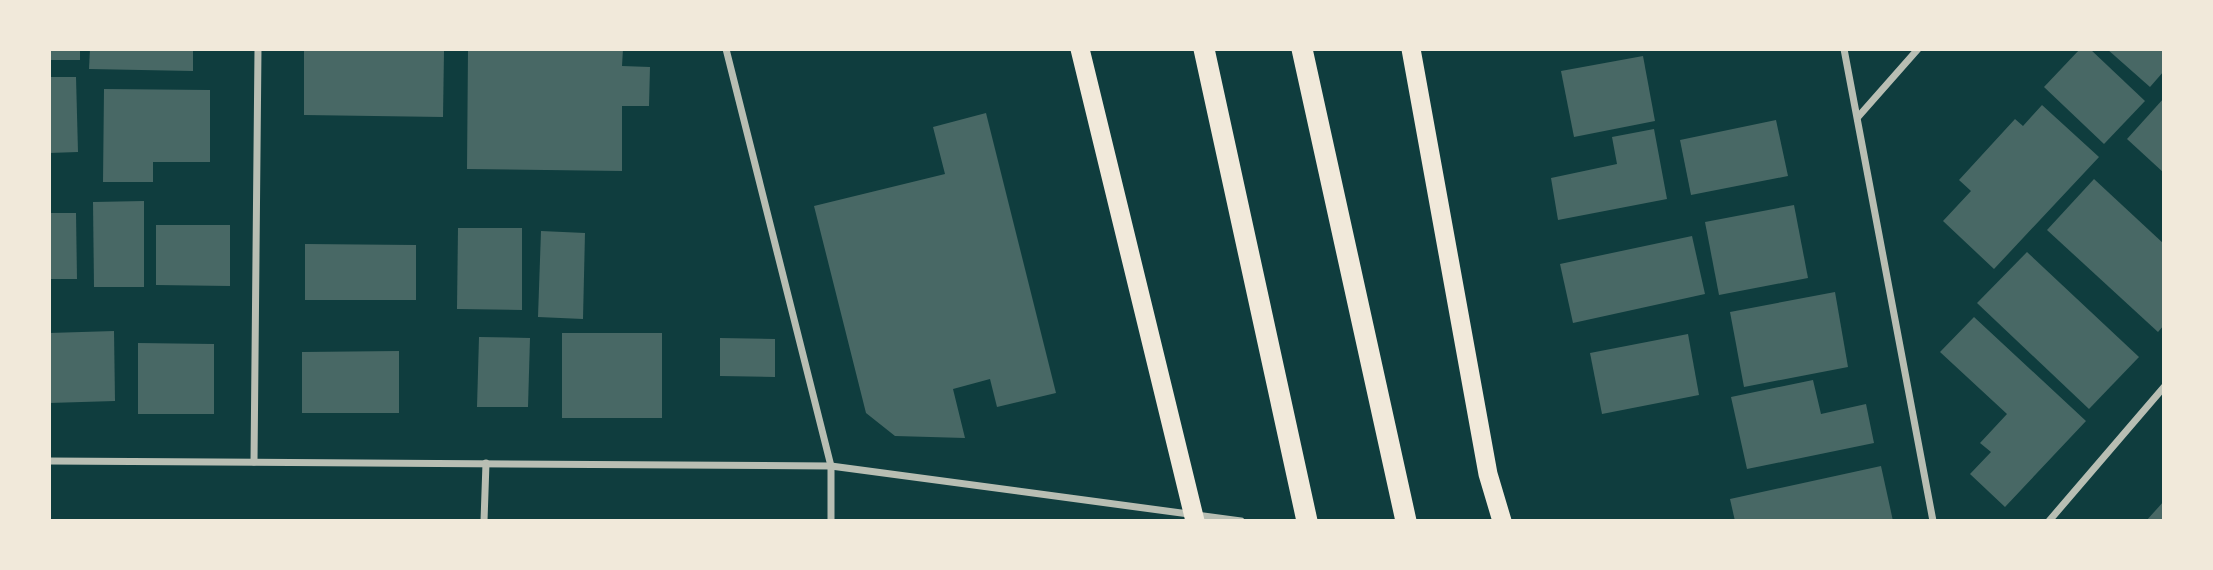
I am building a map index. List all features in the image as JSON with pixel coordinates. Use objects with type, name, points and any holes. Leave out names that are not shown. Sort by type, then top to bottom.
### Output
[{"type":"highway","points":[[1080,49],[1194,517]]},
{"type":"highway","points":[[1204,49],[1307,521]]},
{"type":"highway","points":[[1302,49],[1406,521]]},
{"type":"highway","points":[[1411,49],[1488,474],[1502,521]]},
{"type":"street","points":[[254,462],[258,49]]},
{"type":"street","points":[[726,49],[831,466],[831,521]]},
{"type":"street","points":[[1844,49],[1933,521]]},
{"type":"street","points":[[1858,117],[1918,49]]},
{"type":"street","points":[[2049,521],[2164,387]]},
{"type":"street","points":[[49,461],[831,466],[1123,508],[1241,521]]},
{"type":"street","points":[[484,521],[486,463]]},
{"type":"building","points":[[49,49],[80,49],[80,60],[49,60]]},
{"type":"building","points":[[90,49],[193,49],[193,71],[89,69]]},
{"type":"building","points":[[304,49],[444,51],[443,117],[304,115]]},
{"type":"building","points":[[468,49],[623,49],[622,66],[650,67],[649,106],[622,106],[622,171],[467,169]]},
{"type":"building","points":[[2080,49],[2090,49],[2145,101],[2104,144],[2044,87]]},
{"type":"building","points":[[2107,49],[2164,49],[2164,71],[2150,87]]},
{"type":"building","points":[[1643,56],[1655,121],[1574,137],[1561,71]]},
{"type":"building","points":[[49,77],[76,77],[78,152],[49,153]]},
{"type":"building","points":[[104,89],[210,90],[210,162],[153,162],[153,182],[103,182]]},
{"type":"building","points":[[2164,98],[2164,173],[2127,139]]},
{"type":"building","points":[[2042,105],[2099,157],[1994,269],[1943,221],[1971,191],[1959,180],[2015,119],[2023,126]]},
{"type":"building","points":[[986,113],[1056,393],[997,407],[990,379],[953,389],[965,438],[895,436],[866,413],[814,206],[945,174],[933,127]]},
{"type":"building","points":[[1776,120],[1788,176],[1691,195],[1680,140]]},
{"type":"building","points":[[1654,129],[1667,199],[1558,220],[1551,178],[1617,164],[1612,137]]},
{"type":"building","points":[[2094,179],[2164,244],[2164,325],[2158,332],[2047,230]]},
{"type":"building","points":[[144,201],[144,287],[94,287],[93,202]]},
{"type":"building","points":[[1794,205],[1808,278],[1719,295],[1705,222]]},
{"type":"building","points":[[49,213],[76,213],[77,279],[49,279]]},
{"type":"building","points":[[156,225],[230,225],[230,286],[156,285]]},
{"type":"building","points":[[458,228],[522,228],[522,310],[457,309]]},
{"type":"building","points":[[541,231],[585,233],[583,319],[538,317]]},
{"type":"building","points":[[1692,236],[1705,294],[1573,323],[1560,264]]},
{"type":"building","points":[[305,244],[416,245],[416,300],[305,300]]},
{"type":"building","points":[[2027,252],[2139,357],[2089,409],[1977,303]]},
{"type":"building","points":[[1835,292],[1848,367],[1744,387],[1730,312]]},
{"type":"building","points":[[1974,317],[2086,421],[2005,507],[1970,474],[1991,452],[1980,443],[2007,414],[1940,352]]},
{"type":"building","points":[[114,331],[115,401],[49,403],[49,333]]},
{"type":"building","points":[[562,333],[662,333],[662,418],[562,418]]},
{"type":"building","points":[[1688,334],[1699,395],[1602,414],[1590,353]]},
{"type":"building","points":[[479,337],[530,338],[528,407],[477,407]]},
{"type":"building","points":[[720,338],[775,339],[775,377],[720,376]]},
{"type":"building","points":[[138,343],[214,344],[214,414],[138,414]]},
{"type":"building","points":[[399,351],[399,413],[302,413],[302,352]]},
{"type":"building","points":[[1813,380],[1821,414],[1866,404],[1874,443],[1747,469],[1731,397]]},
{"type":"building","points":[[1881,466],[1893,521],[1735,521],[1730,499]]},
{"type":"building","points":[[2164,501],[2164,521],[2146,521]]}]
